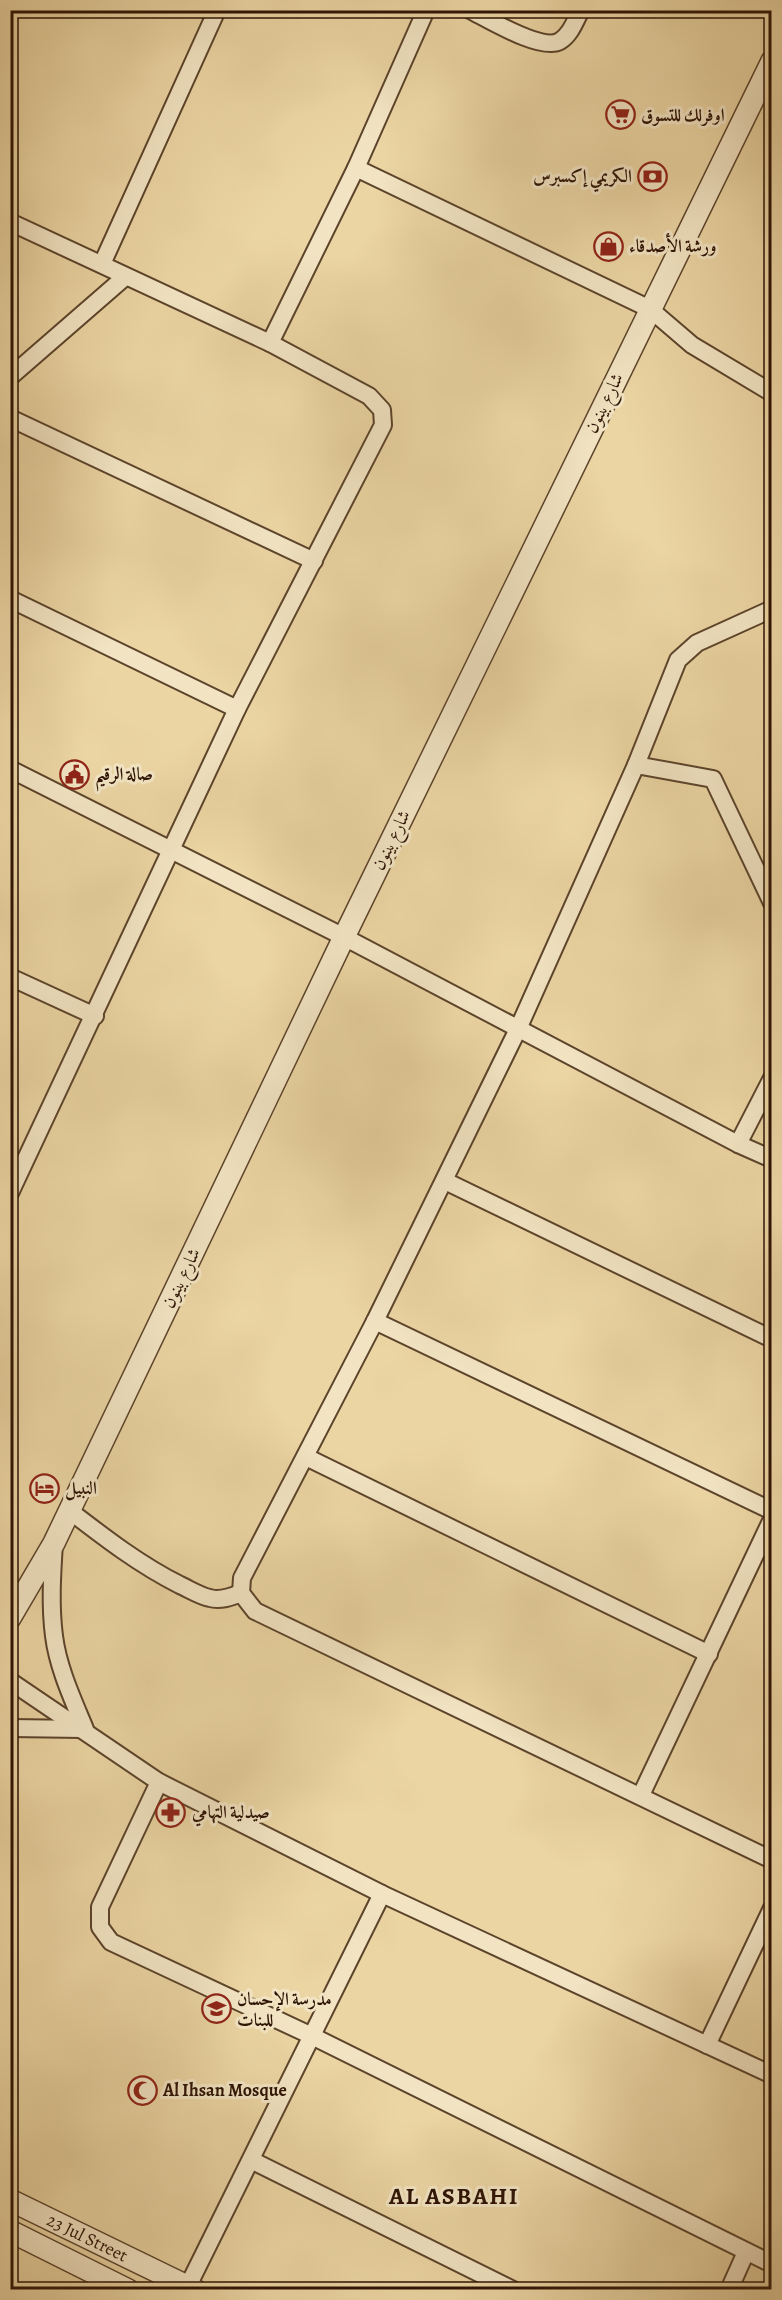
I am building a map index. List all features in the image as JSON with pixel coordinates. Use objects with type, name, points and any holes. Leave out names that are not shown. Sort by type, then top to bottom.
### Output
[{"type":"street","points":[[102,264],[217,10]]},
{"type":"street","points":[[270,343],[356,168],[426,10]]},
{"type":"street","points":[[470,10],[541,44],[559,42],[571,31],[581,10]]},
{"type":"street","name":"شارع بينون","points":[[10,1618],[70,1511],[344,937],[771,61]]},
{"type":"street","points":[[356,168],[650,309],[692,345],[771,393]]},
{"type":"street","points":[[10,222],[270,343],[369,396],[382,410],[383,425],[237,709],[169,849],[95,1016],[10,1193]]},
{"type":"street","points":[[10,377],[125,277]]},
{"type":"street","points":[[10,418],[314,561]]},
{"type":"street","points":[[10,600],[237,709]]},
{"type":"street","points":[[771,609],[697,643],[678,660],[636,765],[518,1029],[375,1321],[242,1578],[241,1593],[255,1611],[641,1795],[771,1860]]},
{"type":"street","points":[[636,765],[713,779],[771,903]]},
{"type":"street","points":[[10,769],[344,937],[738,1144],[771,1158]]},
{"type":"street","points":[[10,977],[95,1016]]},
{"type":"street","points":[[738,1144],[771,1078]]},
{"type":"street","points":[[445,1181],[771,1339]]},
{"type":"street","points":[[375,1321],[771,1511]]},
{"type":"street","points":[[306,1457],[709,1654]]},
{"type":"street","points":[[70,1511],[120,1550],[155,1572],[193,1591],[210,1598],[228,1598],[241,1593]]},
{"type":"street","points":[[641,1795],[771,1519]]},
{"type":"street","points":[[54,1543],[51,1595],[54,1638],[68,1686],[85,1729]]},
{"type":"street","points":[[10,1681],[85,1729],[159,1782],[382,1894],[771,2075]]},
{"type":"street","points":[[10,1728],[85,1729]]},
{"type":"street","points":[[159,1782],[100,1907],[100,1927],[111,1942],[312,2036],[771,2264]]},
{"type":"street","points":[[190,2288],[382,1894]]},
{"type":"street","points":[[707,2045],[771,1908]]},
{"type":"street","points":[[251,2160],[513,2289]]},
{"type":"street","name":"23 Jul Street","points":[[10,2200],[190,2288]]},
{"type":"street","name":"23 Jul Street","points":[[10,2231],[128,2289]]},
{"type":"street","points":[[729,2289],[746,2252]]},
{"type":"place","name":"اوفرلك للتسوق","points":[[620,115]]},
{"type":"place","name":"الكريمي إكسبرس","points":[[653,176]]},
{"type":"place","name":"ورشة الأصدقاء","points":[[608,246]]},
{"type":"place","name":"صالة الرقيم","points":[[74,774]]},
{"type":"place","name":"النبيل","points":[[44,1488]]},
{"type":"place","name":"صيدلية التهامي","points":[[171,1812]]},
{"type":"place","name":"مدرسة الإحسان للبنات","points":[[216,2009]]},
{"type":"place","name":"Al Ihsan Mosque","points":[[142,2090]]},
{"type":"district","name":"AL ASBAHI","points":[[454,2196]]}]
